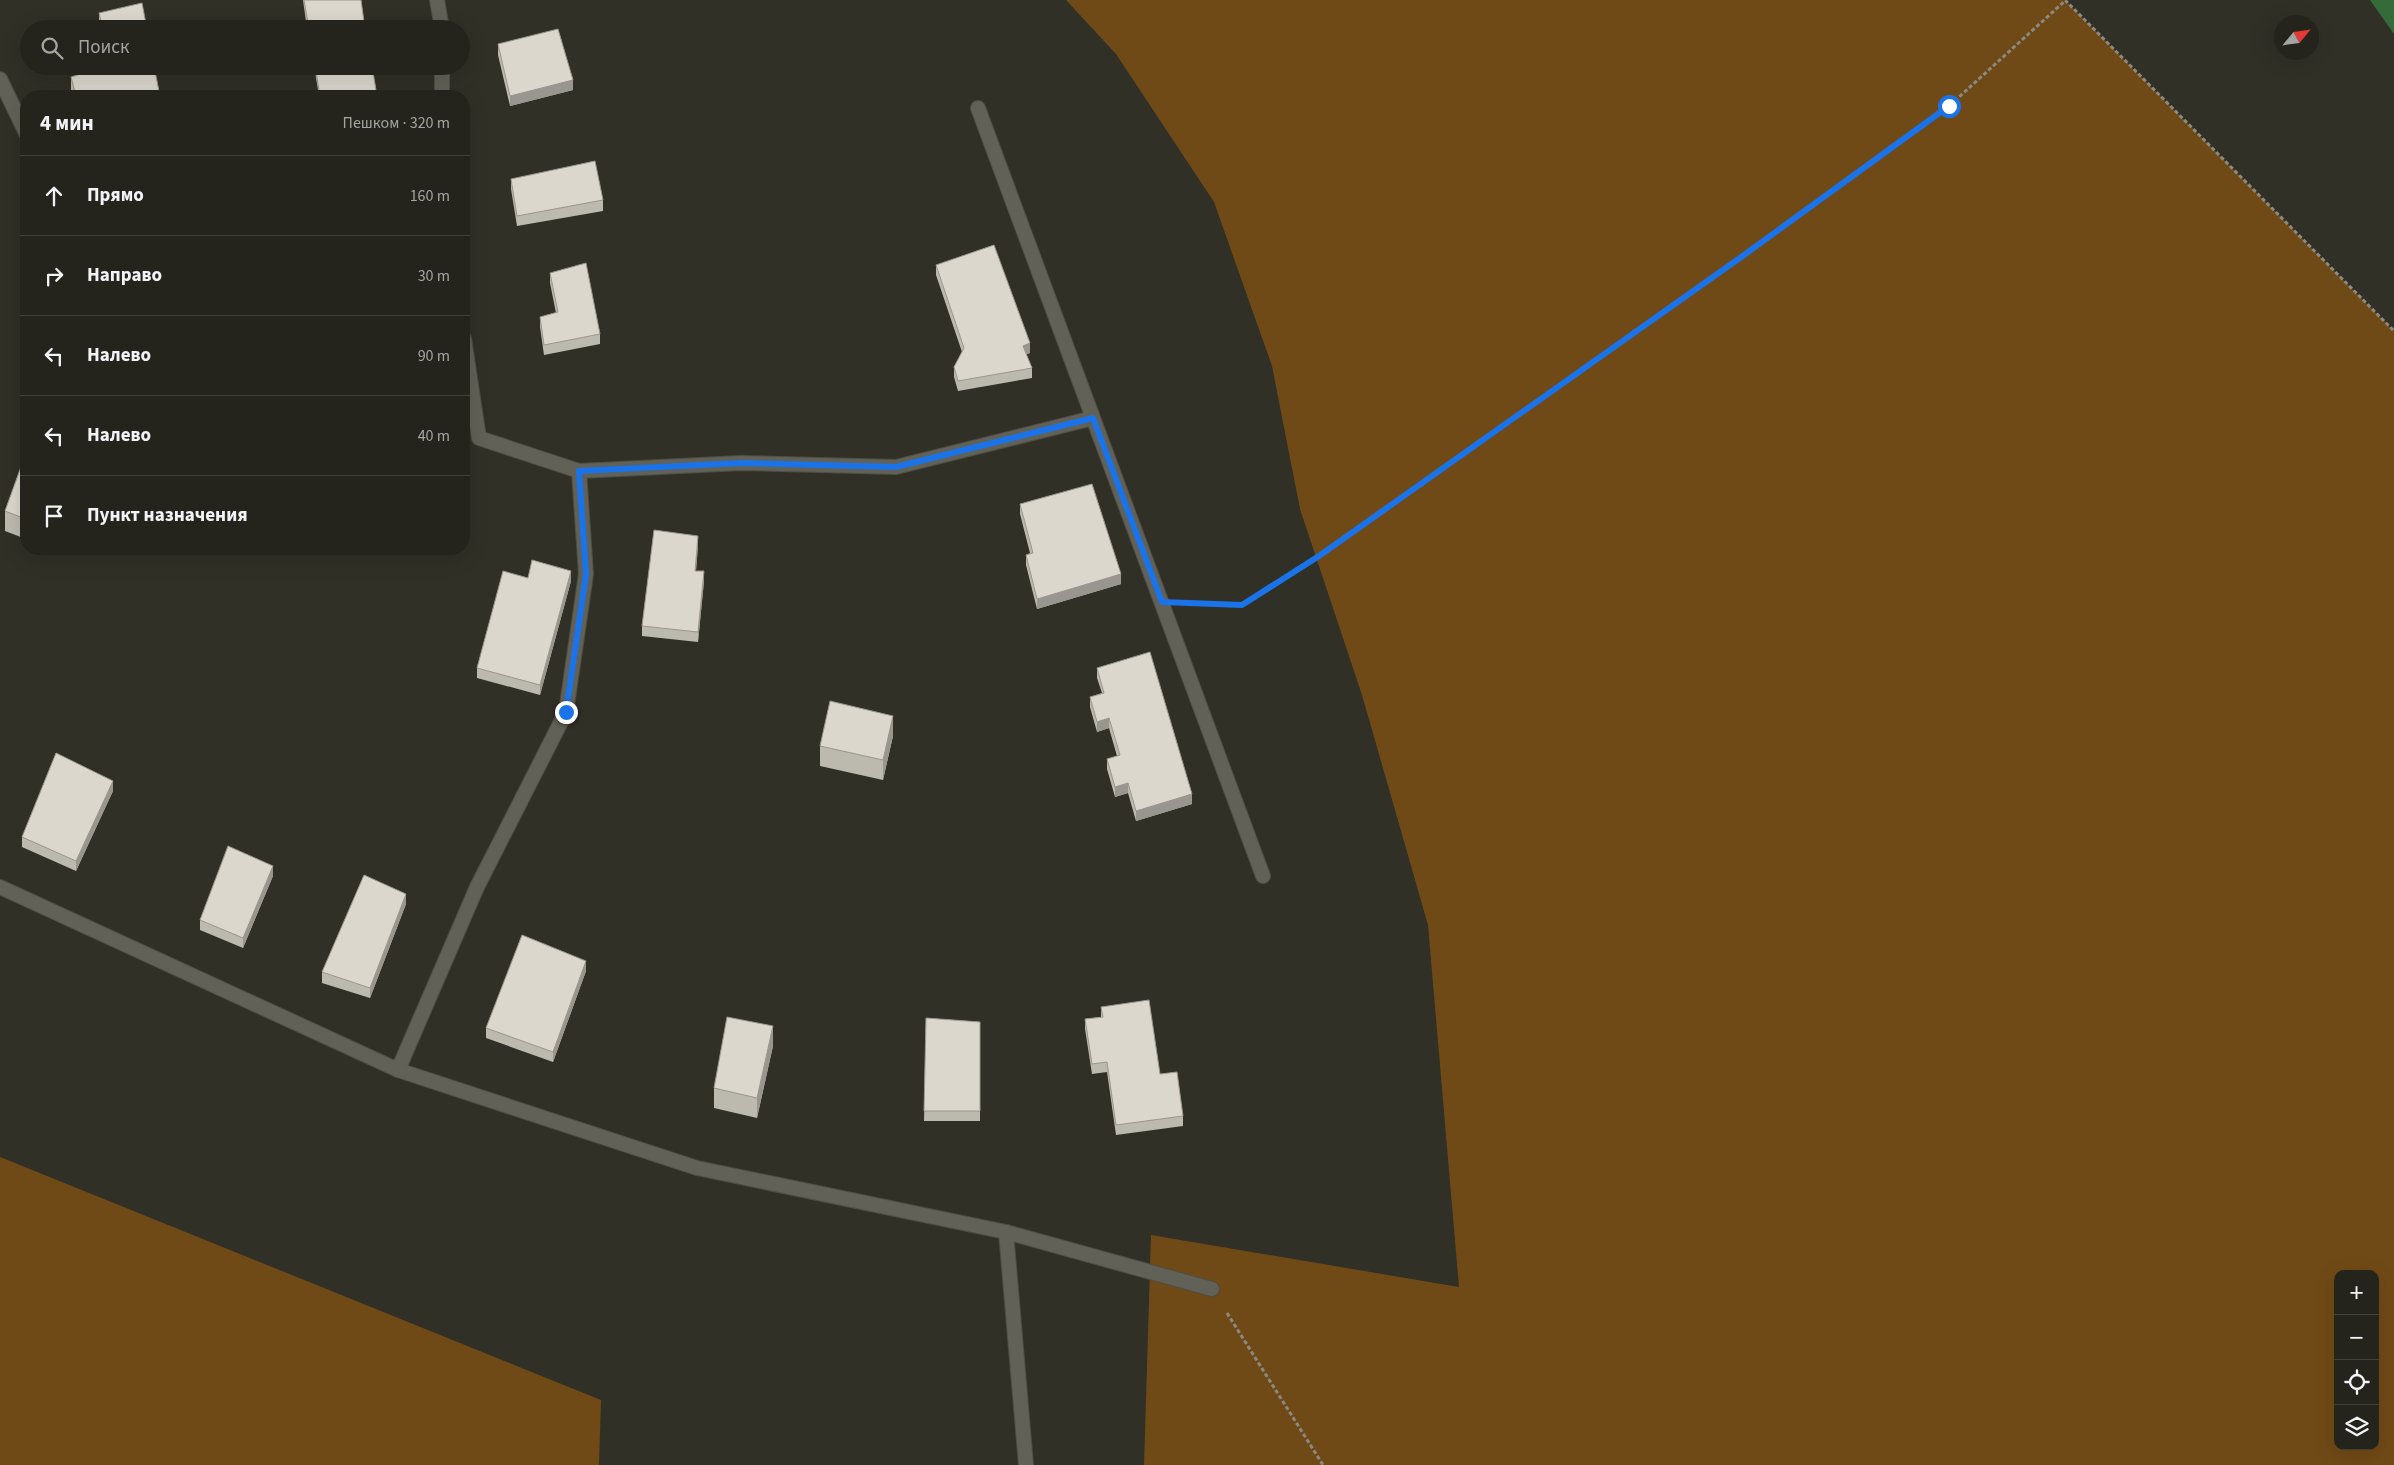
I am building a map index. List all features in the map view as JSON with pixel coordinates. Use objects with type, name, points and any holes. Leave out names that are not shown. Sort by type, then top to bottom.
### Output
[{"type":"street","points":[[437,0],[440,20]]},
{"type":"street","points":[[442,75],[442,90]]},
{"type":"street","points":[[0,80],[20,121]]},
{"type":"street","points":[[978,108],[1263,876]]},
{"type":"street","points":[[470,379],[479,438],[579,471],[741,463],[896,467],[1093,418]]},
{"type":"street","points":[[398,1070],[477,887],[566,712],[586,574],[579,471]]},
{"type":"street","points":[[0,888],[398,1070],[697,1168],[1006,1232],[1212,1289]]},
{"type":"street","points":[[1006,1232],[1026,1465]]},
{"type":"path","points":[[1162,602],[1242,605],[1319,556],[1744,255],[1949,106],[2066,0],[2394,331]]},
{"type":"path","points":[[1212,1289],[1323,1465]]},
{"type":"shaded area","points":[[1066,0],[2065,0],[2394,331],[2394,1465],[1144,1465],[1151,1235],[1459,1287],[1428,925],[1362,695],[1300,509],[1272,366],[1214,202],[1116,54]]},
{"type":"shaded area","points":[[2370,0],[2394,0],[2394,34]]},
{"type":"shaded area","points":[[0,1157],[601,1400],[599,1465],[0,1465]]},
{"type":"building","points":[[304,0],[361,0],[364,20],[307,20]]},
{"type":"building","points":[[142,3],[145,20],[101,20],[99,13]]},
{"type":"building","points":[[558,29],[573,80],[510,96],[498,44]]},
{"type":"building","points":[[78,75],[156,75],[159,90],[74,90],[71,77]]},
{"type":"building","points":[[316,75],[374,75],[376,90],[319,90]]},
{"type":"building","points":[[595,161],[603,200],[517,216],[511,179]]},
{"type":"building","points":[[994,245],[1030,343],[1023,346],[1032,368],[958,381],[954,367],[964,348],[936,265]]},
{"type":"building","points":[[586,263],[600,334],[544,345],[540,317],[558,312],[550,273]]},
{"type":"building","points":[[20,470],[20,517],[5,511]]},
{"type":"building","points":[[1092,484],[1121,574],[1037,599],[1026,555],[1033,553],[1020,504]]},
{"type":"building","points":[[654,530],[698,536],[695,571],[704,571],[698,632],[642,626]]},
{"type":"building","points":[[532,560],[571,571],[540,685],[477,668],[503,571],[528,578]]},
{"type":"building","points":[[1150,652],[1192,794],[1136,811],[1128,783],[1115,787],[1107,759],[1120,755],[1109,718],[1097,722],[1090,697],[1104,693],[1097,668]]},
{"type":"building","points":[[830,701],[893,716],[883,760],[820,746]]},
{"type":"building","points":[[56,753],[113,781],[76,861],[22,837]]},
{"type":"building","points":[[228,846],[273,866],[243,938],[200,920]]},
{"type":"building","points":[[364,875],[406,894],[370,988],[322,972]]},
{"type":"building","points":[[522,935],[586,961],[553,1052],[486,1028]]},
{"type":"building","points":[[1149,1000],[1160,1074],[1177,1072],[1183,1116],[1116,1125],[1107,1062],[1092,1064],[1085,1019],[1103,1017],[1101,1007]]},
{"type":"building","points":[[727,1017],[773,1026],[757,1098],[714,1088]]},
{"type":"building","points":[[926,1018],[980,1022],[980,1111],[924,1111]]},
{"type":"route","points":[[566,712],[586,574],[579,471],[741,463],[896,467],[1093,418],[1162,602],[1242,605],[1319,556],[1488,434],[1744,255],[1949,106]]}]
